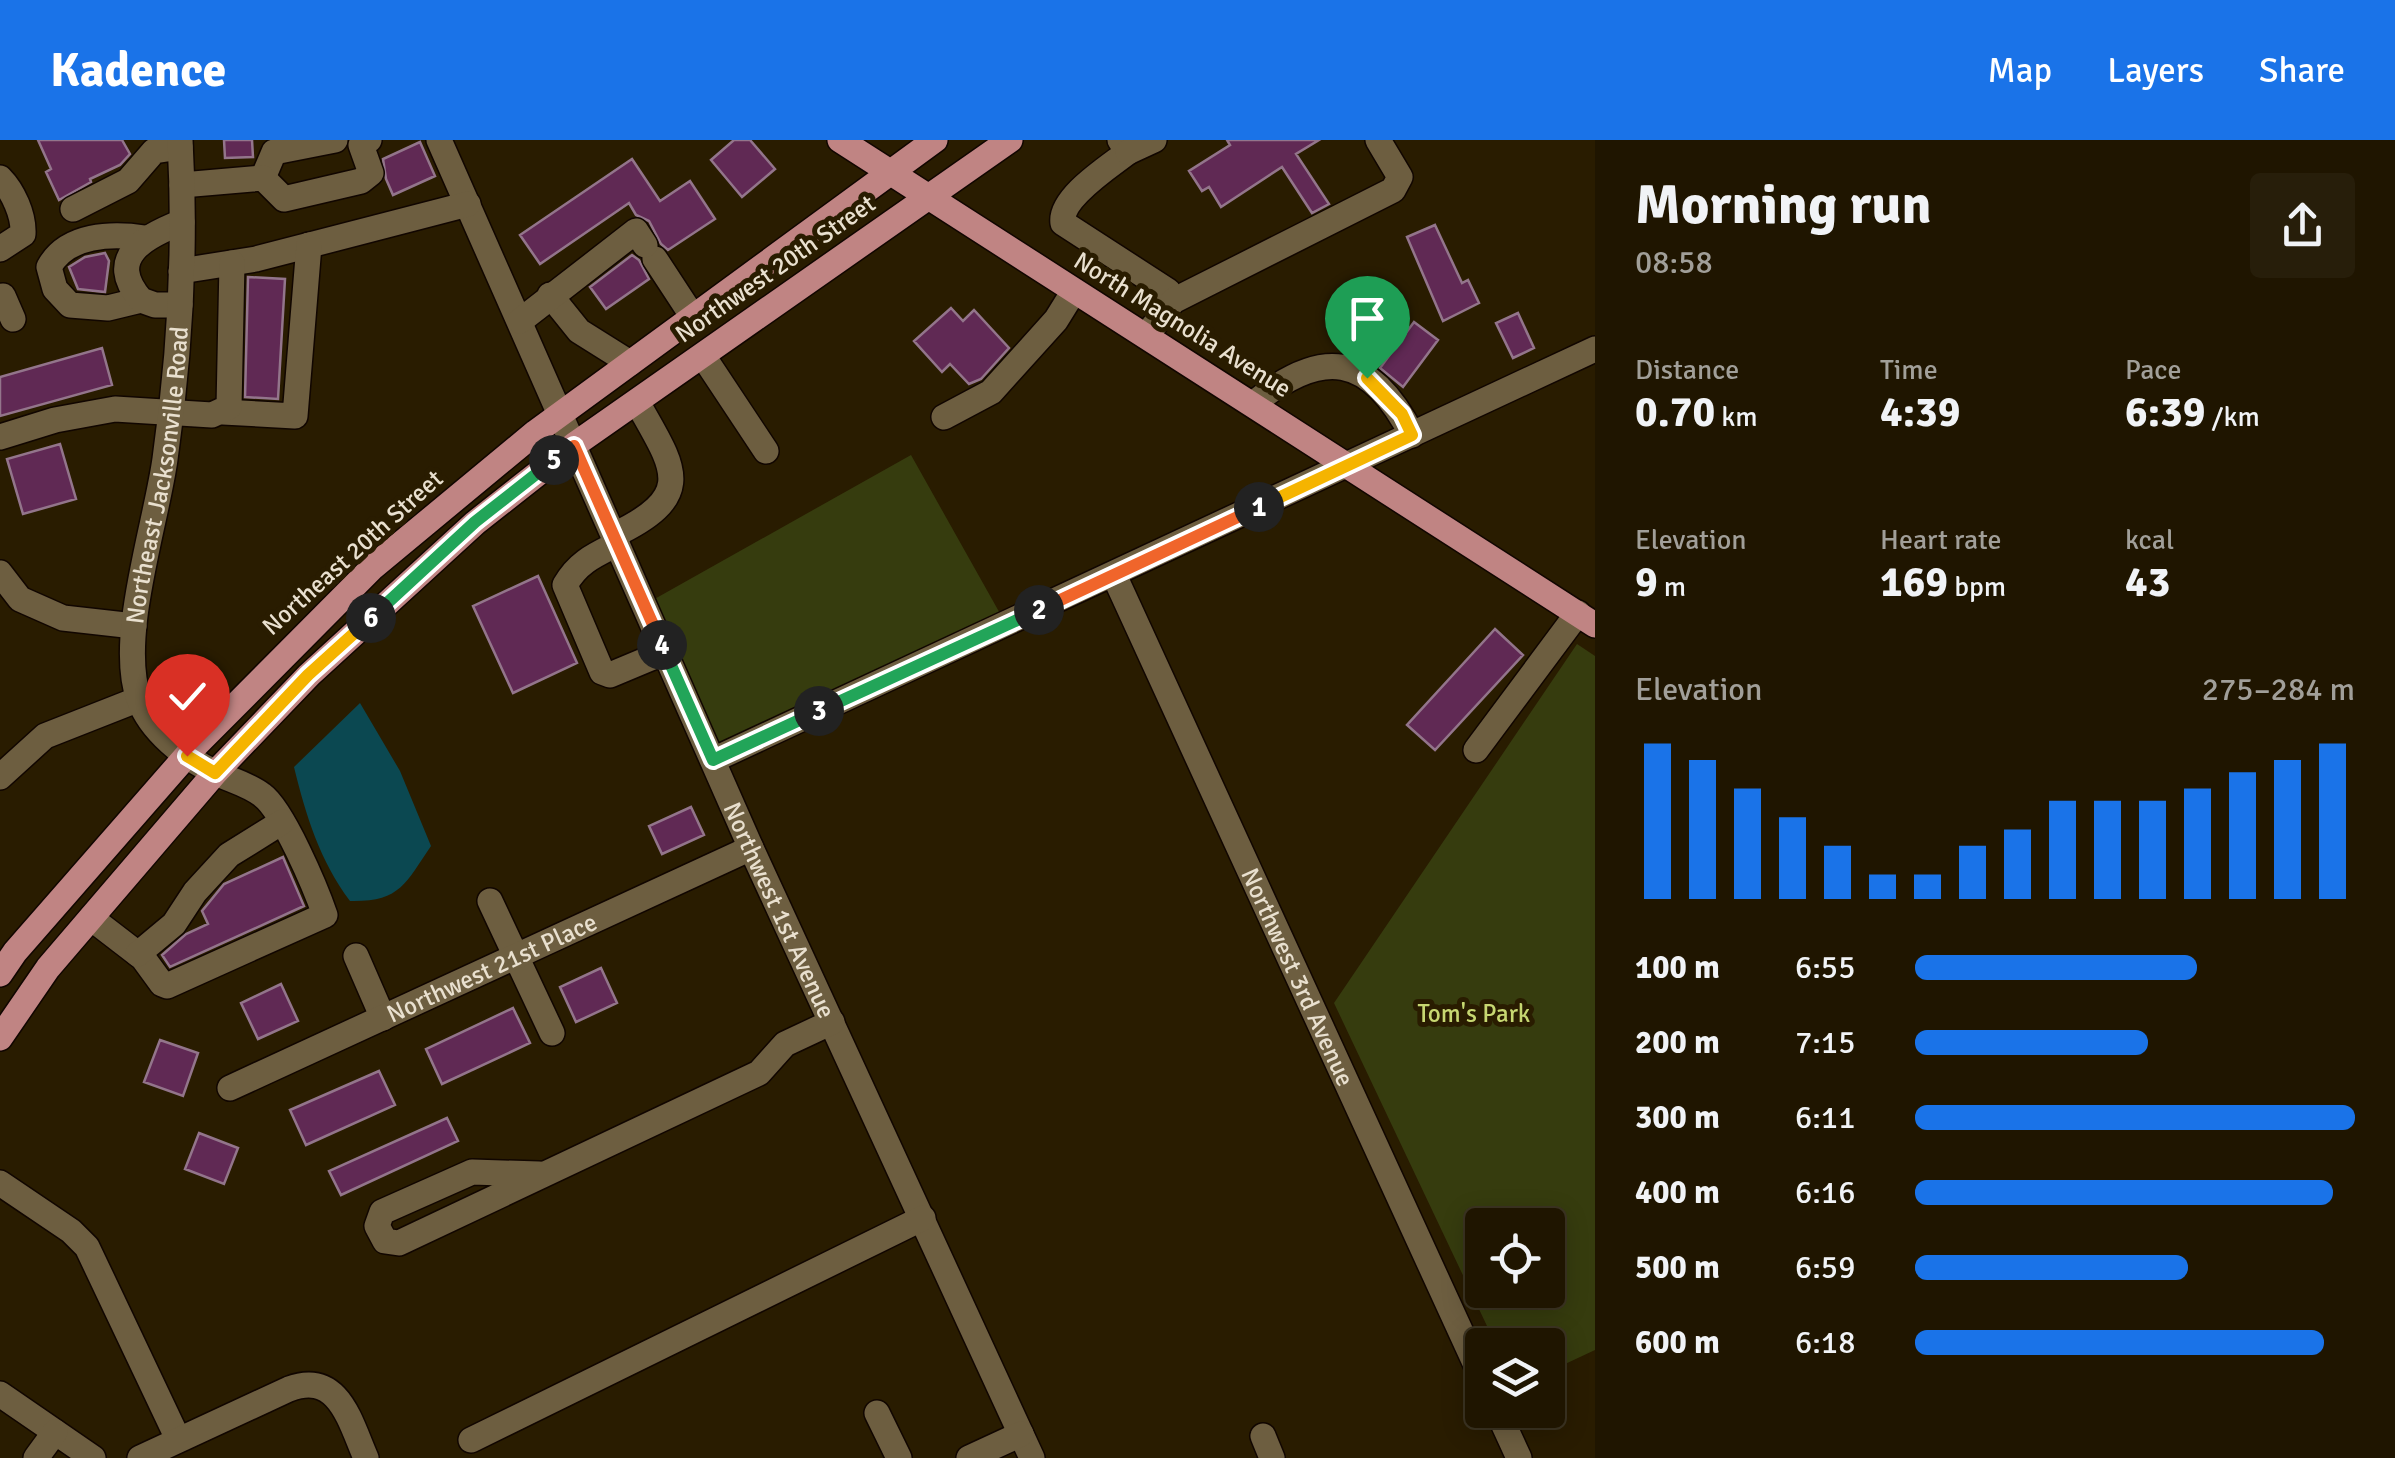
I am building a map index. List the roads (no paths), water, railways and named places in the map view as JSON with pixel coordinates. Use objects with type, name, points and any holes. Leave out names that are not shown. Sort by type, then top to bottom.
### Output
[{"type":"main road","name":"North Magnolia Avenue","points":[[840,140],[1586,619]]},
{"type":"main road","name":"Northwest 20th Street","points":[[561,414],[935,140]]},
{"type":"main road","name":"Northwest 20th Street","points":[[574,446],[1010,140]]},
{"type":"main road","name":"Northeast 20th Street","points":[[0,974],[187,756],[285,652],[373,567],[561,414]]},
{"type":"main road","points":[[0,1038],[48,968],[90,918],[215,773],[308,675],[475,522],[574,446]]},
{"type":"street","points":[[263,178],[274,152],[335,140]]},
{"type":"street","name":"Northwest 1st Avenue","points":[[439,140],[751,848],[1032,1458]]},
{"type":"street","points":[[1154,140],[1124,146],[1068,202],[1062,222],[1168,291],[1173,301]]},
{"type":"street","points":[[1146,336],[1173,301],[1393,190],[1400,178],[1378,140]]},
{"type":"street","points":[[182,184],[263,178],[284,199],[361,181],[371,173],[360,142]]},
{"type":"street","points":[[73,209],[128,181],[154,151],[180,144]]},
{"type":"street","name":"Northeast Jacksonville Road","points":[[180,144],[180,305],[170,413],[165,461],[130,651],[139,700],[154,725],[187,756],[261,794],[276,808],[282,822]]},
{"type":"street","points":[[0,178],[7,184],[24,221],[22,234],[0,249]]},
{"type":"street","points":[[180,271],[232,263],[468,204]]},
{"type":"street","points":[[141,300],[127,276],[128,260],[145,238],[182,222]]},
{"type":"street","points":[[520,321],[636,231],[693,317]]},
{"type":"street","points":[[145,238],[114,234],[75,244],[56,254],[50,267],[55,289],[70,306],[108,308],[141,300],[155,305],[180,305]]},
{"type":"street","points":[[0,437],[55,420],[115,409],[295,416],[309,245]]},
{"type":"street","points":[[223,412],[230,407],[232,263]]},
{"type":"street","points":[[944,417],[991,392],[1056,320],[1074,291]]},
{"type":"street","points":[[550,295],[579,331],[630,363]]},
{"type":"street","points":[[713,760],[1595,349]]},
{"type":"street","points":[[703,356],[766,450]]},
{"type":"street","points":[[1253,404],[1284,379],[1306,369],[1325,365],[1346,367],[1382,391],[1402,414],[1412,435]]},
{"type":"street","points":[[638,402],[671,462],[672,480],[656,509],[644,521],[586,559],[574,569],[565,585],[602,672],[610,675],[665,652]]},
{"type":"street","points":[[0,573],[20,599],[63,618],[134,626]]},
{"type":"street","name":"Northwest 3rd Avenue","points":[[1114,575],[1465,1341]]},
{"type":"street","points":[[1476,750],[1586,619]]},
{"type":"street","points":[[3,770],[45,736],[139,700]]},
{"type":"street","points":[[90,918],[138,954],[167,986],[324,916],[282,822],[229,854],[195,892],[174,924],[138,954]]},
{"type":"street","name":"Northwest 21st Place","points":[[230,1088],[751,848]]},
{"type":"street","points":[[490,901],[552,1033]]},
{"type":"street","points":[[356,956],[383,1018]]},
{"type":"street","points":[[539,1174],[472,1172],[382,1212],[377,1226],[385,1240],[399,1243],[759,1073],[785,1044],[832,1022]]},
{"type":"street","points":[[0,1184],[87,1246],[178,1439]]},
{"type":"street","points":[[470,1440],[923,1218]]},
{"type":"street","points":[[140,1458],[289,1390],[314,1383],[324,1387],[342,1405],[366,1458]]},
{"type":"street","points":[[0,1394],[93,1458]]},
{"type":"street","points":[[877,1413],[899,1458]]},
{"type":"street","points":[[1506,1428],[1520,1458]]},
{"type":"street","points":[[36,1458],[55,1432]]},
{"type":"street","points":[[970,1458],[1021,1434]]},
{"type":"water","points":[[360,703],[400,771],[431,846],[400,888],[380,898],[350,901],[315,837],[294,767]]},
{"type":"park label","name":"Tom's Park","points":[[1474,1013]]}]
